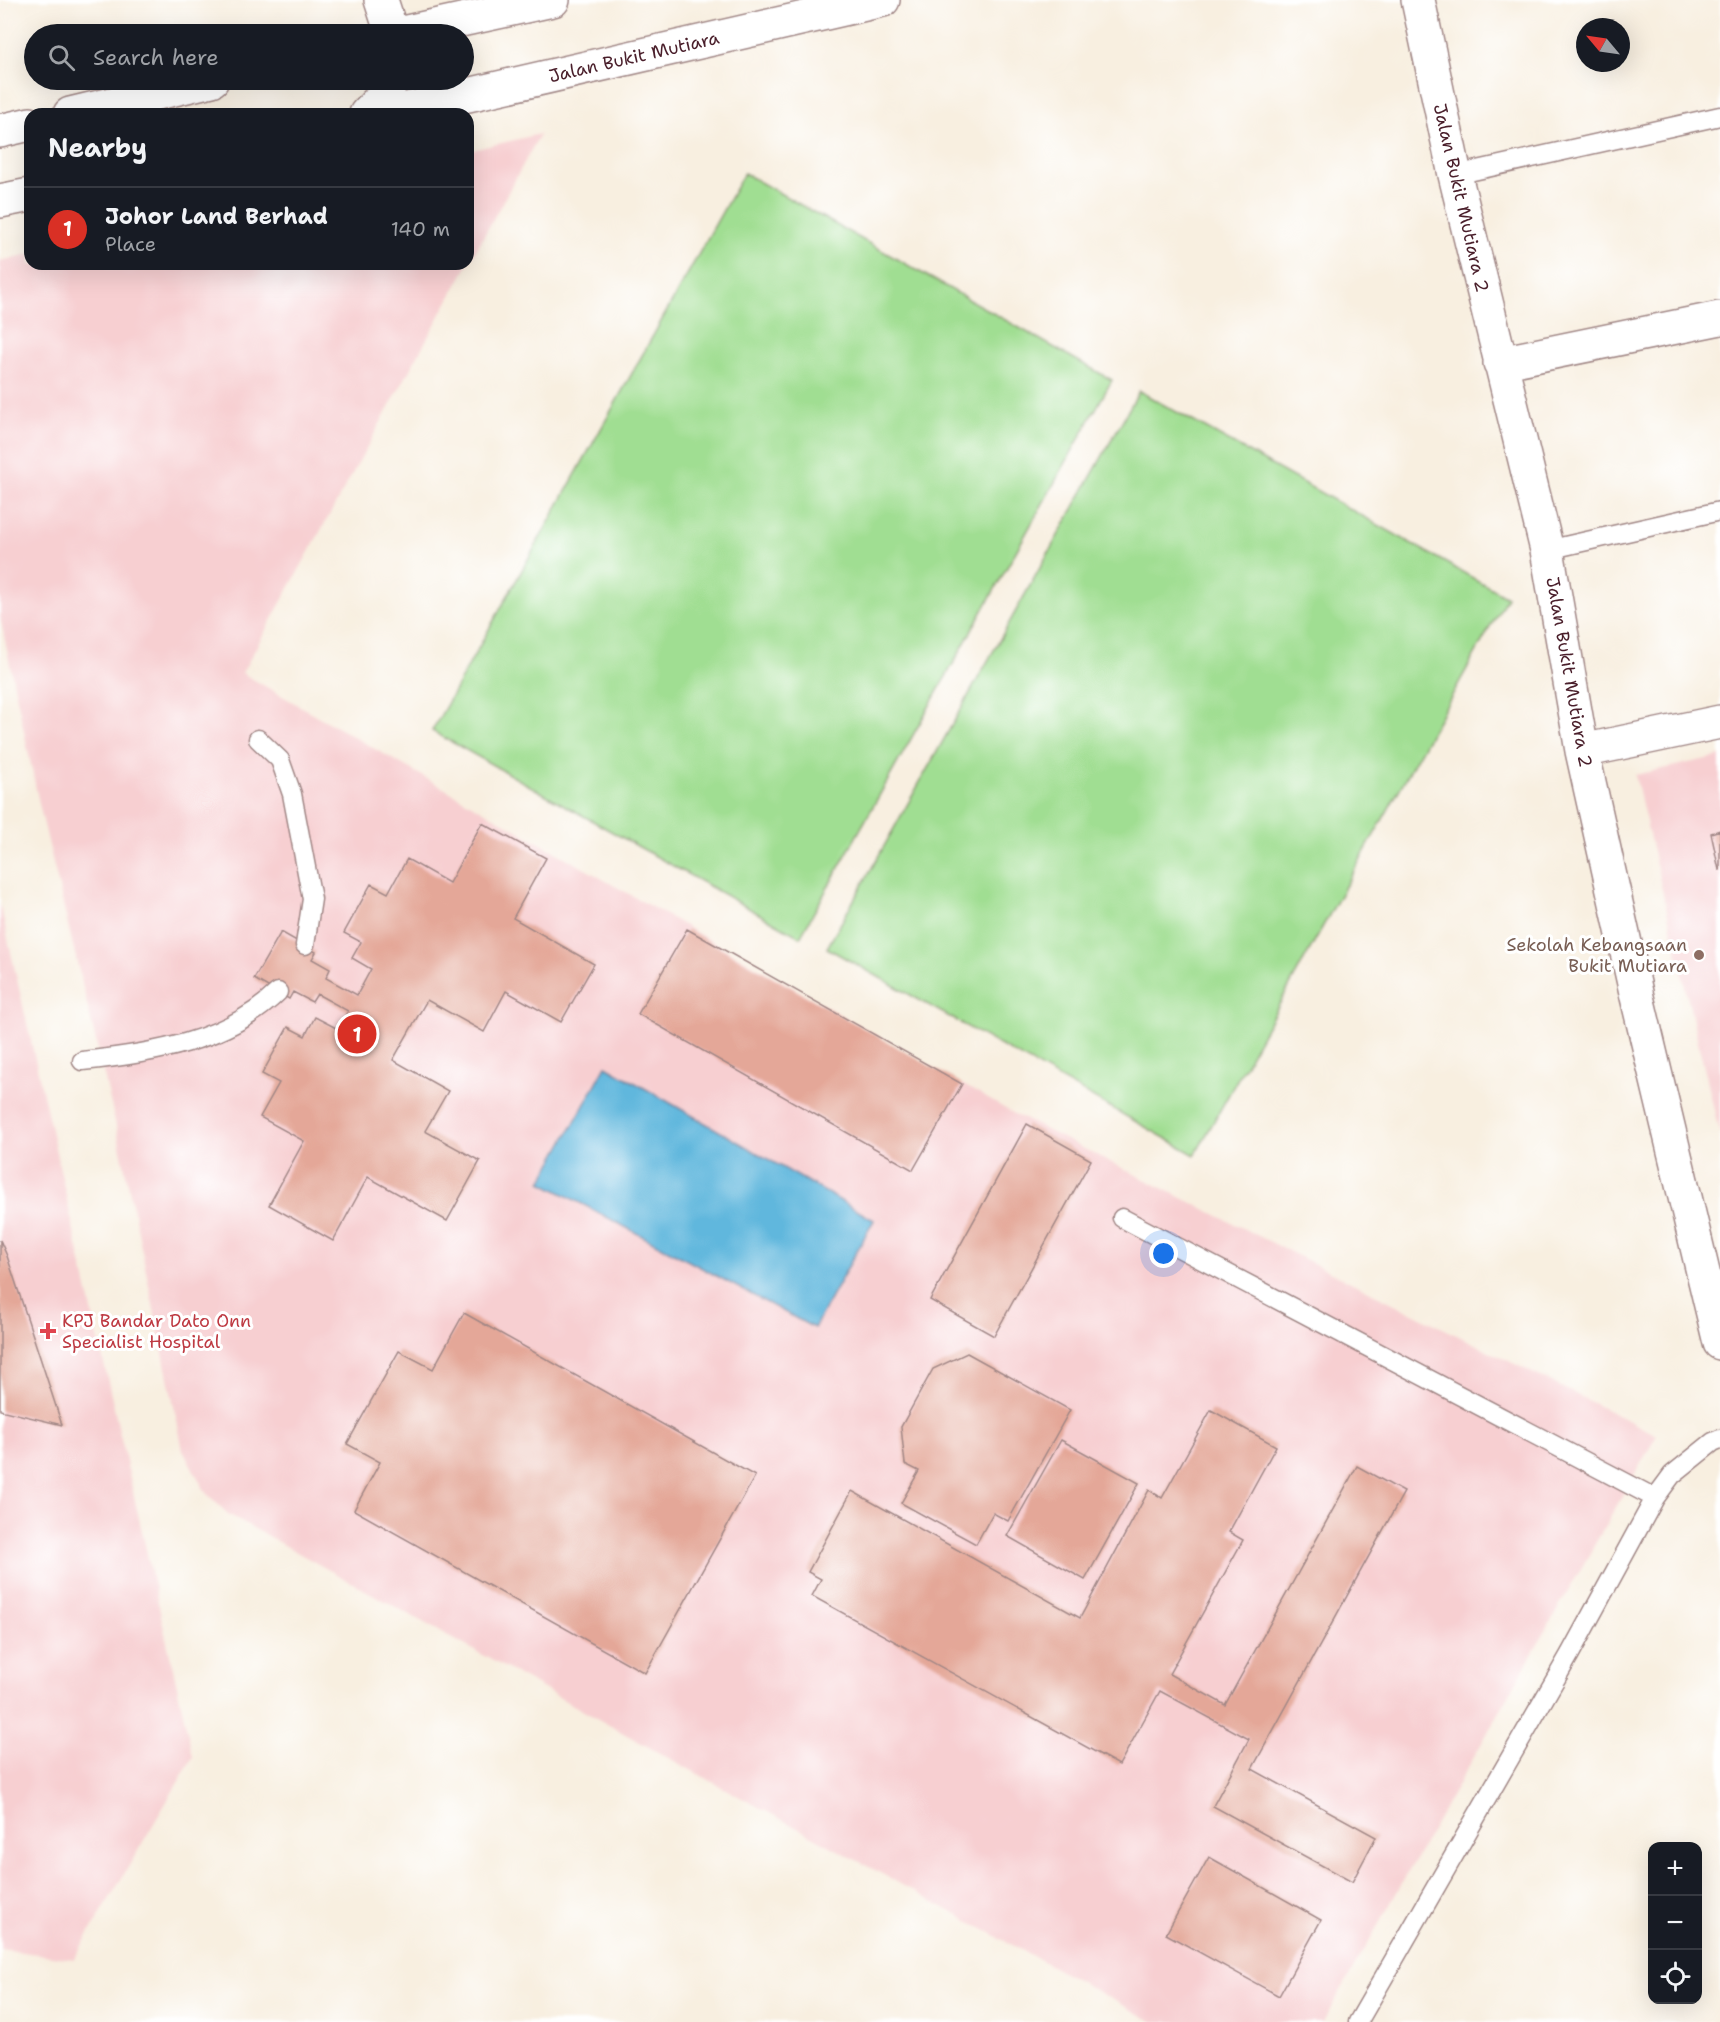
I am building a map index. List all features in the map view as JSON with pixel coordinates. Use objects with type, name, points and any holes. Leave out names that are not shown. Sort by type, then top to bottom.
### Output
[{"type":"street","points":[[381,0],[389,24]]},
{"type":"street","points":[[443,24],[553,0]]},
{"type":"street","name":"Jalan Bukit Mutiara","points":[[412,108],[883,0]]},
{"type":"street","name":"Jalan Bukit Mutiara 2","points":[[1418,0],[1455,175],[1547,550],[1582,751],[1637,998],[1720,1343]]},
{"type":"street","points":[[95,108],[170,90]]},
{"type":"street","points":[[372,108],[387,90]]},
{"type":"street","points":[[474,90],[483,92]]},
{"type":"street","points":[[0,131],[24,125]]},
{"type":"street","points":[[0,201],[24,196]]},
{"type":"street","points":[[1500,363],[1720,318]]},
{"type":"street","points":[[1582,751],[1720,722]]},
{"type":"lane","points":[[1455,175],[1720,116]]},
{"type":"lane","points":[[1547,550],[1720,512]]},
{"type":"lane","points":[[258,740],[280,760],[292,794],[312,899],[305,945]]},
{"type":"lane","points":[[82,1061],[134,1056],[183,1044],[233,1025],[260,1010],[278,992]]},
{"type":"lane","points":[[1122,1218],[1655,1498]]},
{"type":"lane","points":[[1358,2022],[1576,1645],[1655,1498],[1672,1475],[1720,1439]]},
{"type":"shaded area","points":[[540,134],[474,253],[474,150]]},
{"type":"shaded area","points":[[24,255],[24,270],[465,270],[242,673],[1018,1116],[1657,1435],[1323,2022],[1154,2022],[663,1755],[228,1514],[206,1493],[183,1450],[115,1121],[40,808],[0,617],[0,261]]},
{"type":"shaded area","name":"Sekolah Kebangsaan Bukit Mutiara","points":[[1720,756],[1720,1135],[1635,775]]},
{"type":"shaded area","name":"KPJ Bandar Dato Onn Specialist Hospital","points":[[0,904],[193,1757],[74,1959],[0,1949]]},
{"type":"green space","points":[[744,173],[1112,380],[800,937],[432,731]]},
{"type":"green space","points":[[1139,391],[1507,597],[1195,1155],[827,948]]},
{"type":"water","points":[[606,1066],[874,1220],[814,1328],[541,1182]]},
{"type":"building","points":[[482,823],[546,858],[513,918],[594,964],[561,1022],[506,991],[484,1032],[427,1000],[393,1060],[448,1091],[425,1131],[480,1161],[447,1221],[368,1177],[333,1241],[269,1205],[304,1141],[260,1117],[279,1083],[262,1074],[288,1027],[305,1036],[315,1017],[338,1029],[348,1011],[317,994],[312,1002],[293,992],[289,999],[254,979],[281,932],[316,952],[312,959],[330,969],[326,978],[357,995],[371,969],[352,958],[361,942],[344,933],[371,884],[388,893],[407,859],[449,883]]},
{"type":"building","points":[[1720,830],[1720,870],[1719,870],[1711,833]]},
{"type":"building","points":[[687,929],[962,1084],[913,1170],[638,1014]]},
{"type":"building","points":[[1027,1124],[1091,1160],[994,1336],[930,1300]]},
{"type":"building","name":"KPJ Bandar Dato Onn Specialist Hospital","points":[[0,1240],[7,1256],[62,1425],[0,1410]]},
{"type":"building","points":[[464,1313],[755,1476],[645,1673],[354,1510],[380,1462],[347,1444],[399,1351],[433,1369]]},
{"type":"building","points":[[967,1353],[1070,1410],[1008,1521],[993,1513],[976,1544],[901,1503],[919,1471],[905,1464],[901,1427],[933,1369]]},
{"type":"building","points":[[1211,1410],[1276,1446],[1229,1532],[1243,1540],[1169,1674],[1225,1705],[1357,1466],[1404,1492],[1252,1769],[1376,1837],[1352,1882],[1213,1806],[1249,1739],[1160,1691],[1119,1765],[812,1596],[821,1579],[808,1572],[852,1491],[1080,1618],[1149,1490],[1162,1498]]},
{"type":"building","points":[[1061,1440],[1139,1483],[1085,1580],[1007,1536]]},
{"type":"building","points":[[1209,1857],[1321,1920],[1279,1996],[1166,1934]]},
{"type":"place","name":"Sekolah Kebangsaan Bukit Mutiara","points":[[1699,955]]},
{"type":"place","name":"Johor Land Berhad","points":[[357,1034]]},
{"type":"place","name":"KPJ Bandar Dato Onn Specialist Hospital","points":[[48,1331]]}]
